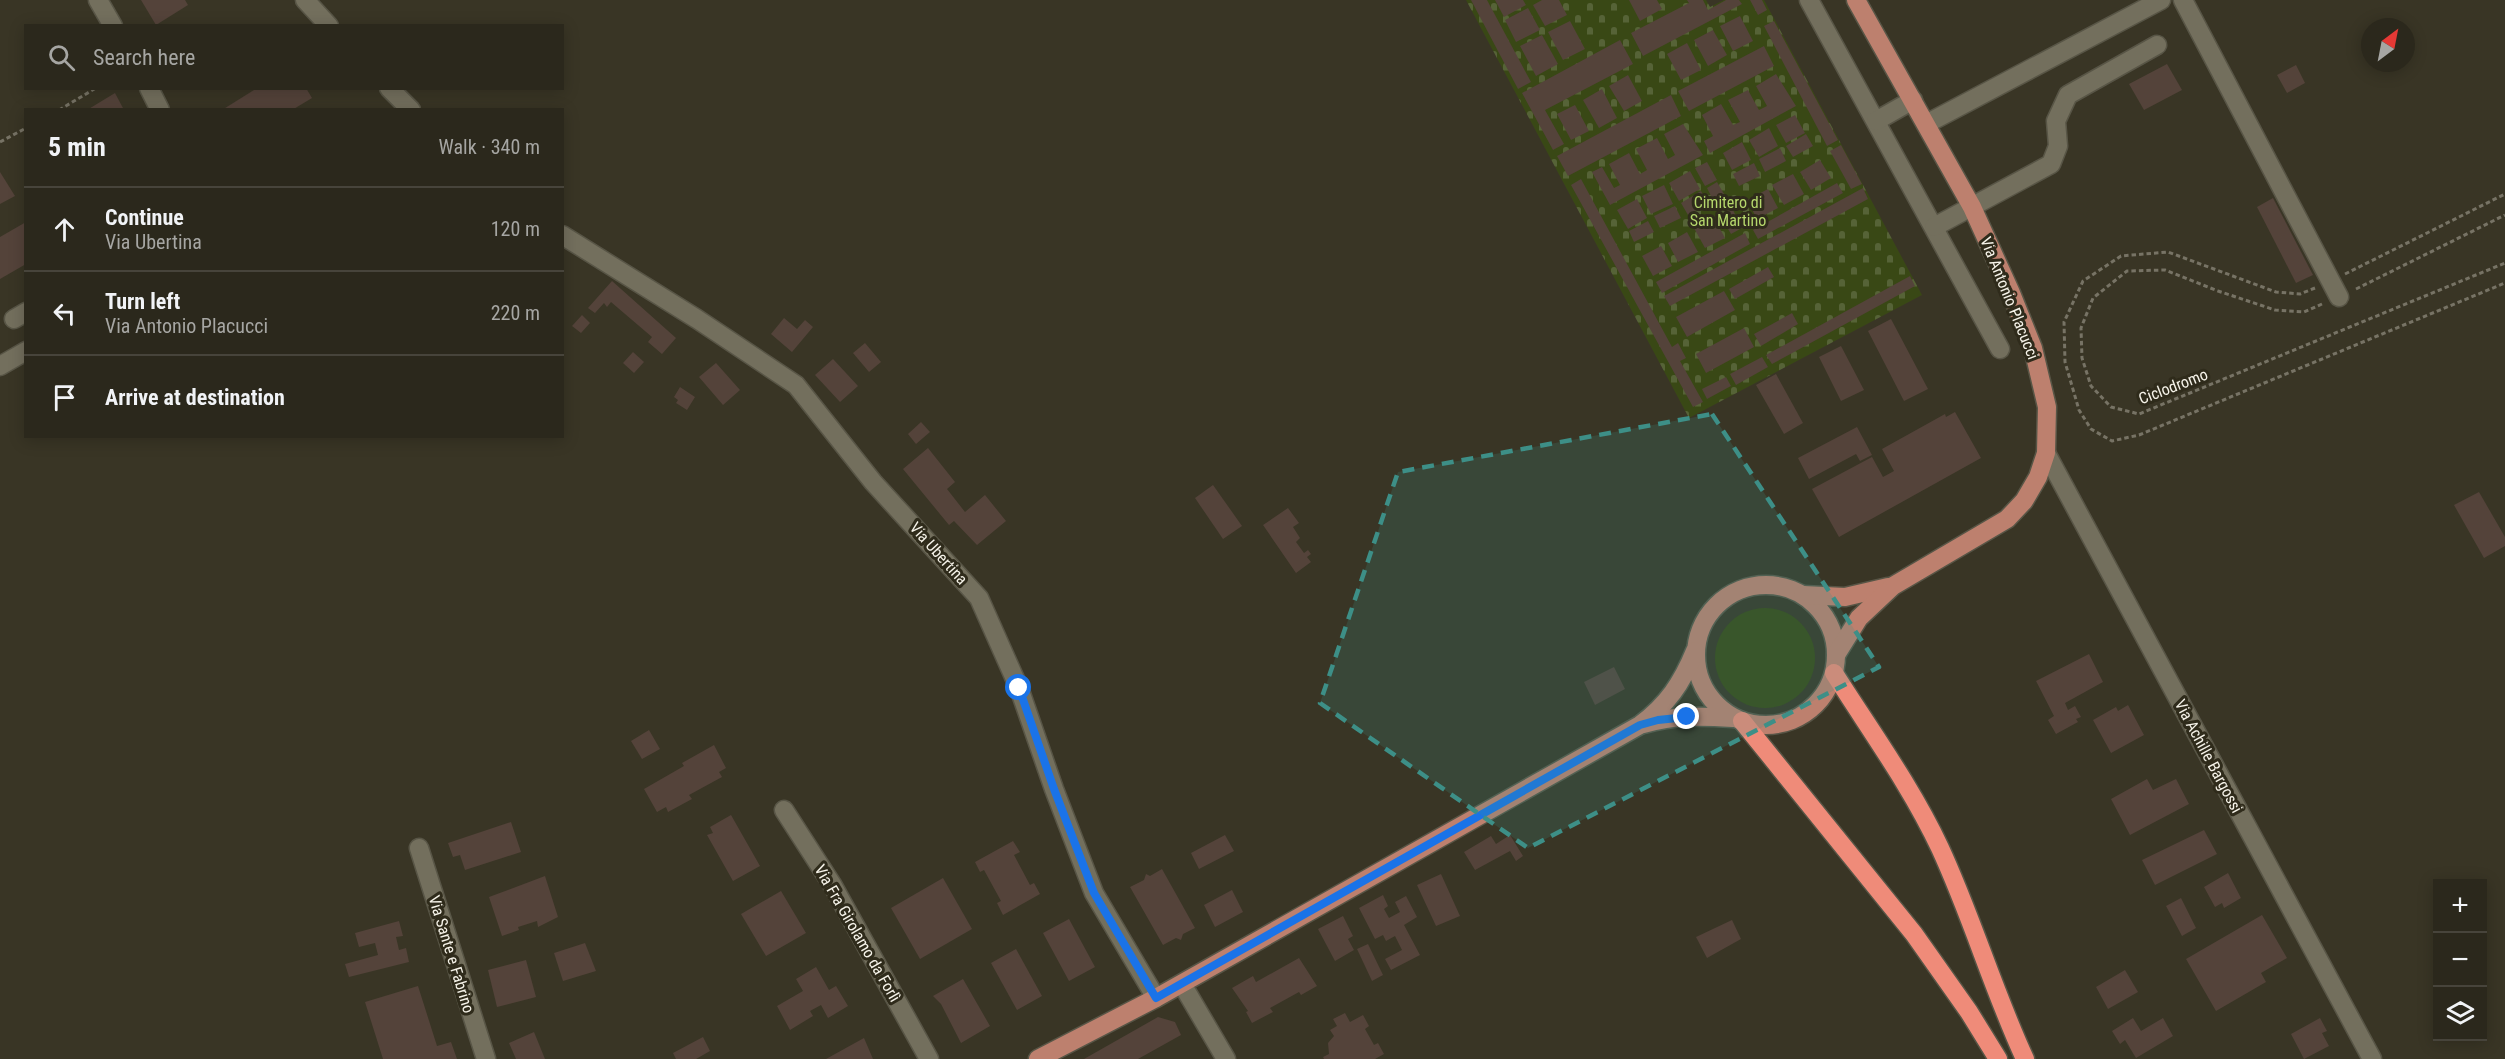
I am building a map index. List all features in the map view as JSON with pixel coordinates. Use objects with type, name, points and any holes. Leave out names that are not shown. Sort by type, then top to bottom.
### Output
[{"type":"highway","points":[[1835,664],[1940,848],[2004,1013],[2025,1059]]},
{"type":"highway","points":[[1738,720],[1914,934],[1969,1012],[1998,1059]]},
{"type":"main road","name":"Via Antonio Placucci","points":[[1640,725],[1672,718],[1738,720],[1765,725],[1788,722],[1809,711],[1824,694],[1835,664],[1858,618],[1893,586],[2007,519],[2024,501],[2038,477],[2046,453],[2047,407],[2033,348],[1972,207],[1856,0]]},
{"type":"main road","name":"Via Antonio Placucci","points":[[1038,1059],[1182,984],[1640,725],[1662,707],[1676,691],[1695,651],[1706,616],[1720,600],[1739,590],[1759,585],[1781,586],[1803,595],[1817,606],[1827,621],[1834,637],[1835,664]]},
{"type":"main road","name":"Via Antonio Placucci","points":[[1803,595],[1845,597],[1893,586]]},
{"type":"main road","name":"Via Antonio Placucci","points":[[1695,651],[1696,667],[1705,690],[1721,709],[1738,720]]},
{"type":"street","points":[[98,0],[112,24]]},
{"type":"street","points":[[304,0],[327,24]]},
{"type":"street","points":[[1809,0],[2001,349]]},
{"type":"street","points":[[1926,124],[2161,0]]},
{"type":"street","points":[[2183,0],[2335,289]]},
{"type":"street","points":[[1934,227],[2051,164],[2058,146],[2056,121],[2068,95],[2157,45]]},
{"type":"street","points":[[149,90],[159,108]]},
{"type":"street","points":[[390,90],[409,108]]},
{"type":"street","points":[[1876,121],[1913,100]]},
{"type":"street","name":"Via Ubertina","points":[[564,236],[697,319],[796,385],[873,482],[979,598],[1019,688],[1054,789],[1094,893],[1156,998]]},
{"type":"street","points":[[0,366],[24,352]]},
{"type":"street","name":"Via Achille Bargossi","points":[[2046,453],[2372,1059]]},
{"type":"street","name":"Via Fra Girolamo da Forlì","points":[[784,810],[833,886],[929,1059]]},
{"type":"street","name":"Via Sante e Fabrino","points":[[419,848],[486,1059]]},
{"type":"street","points":[[1182,984],[1226,1059]]},
{"type":"path","points":[[61,108],[93,90]]},
{"type":"path","points":[[0,142],[24,129]]},
{"type":"path","points":[[2505,194],[2335,289],[2300,294],[2276,292],[2168,252],[2121,256],[2083,281],[2064,322],[2065,362],[2079,410],[2091,429],[2112,441],[2139,435],[2505,283]]},
{"type":"path","name":"Ciclodromo","points":[[2505,214],[2335,289],[2304,312],[2275,310],[2165,270],[2127,271],[2093,298],[2080,328],[2082,358],[2091,386],[2110,407],[2139,414],[2505,263]]},
{"type":"highlighted area","points":[[1712,414],[1879,667],[1528,848],[1320,703],[1398,472]]},
{"type":"green space","name":"Cimitero di San Martino","points":[[1466,0],[1706,0],[1710,7],[1724,0],[1764,0],[1922,295],[1689,418]]},
{"type":"green space","points":[[1765,608],[1784,611],[1801,622],[1812,639],[1815,658],[1812,677],[1801,694],[1784,705],[1765,708],[1746,705],[1729,694],[1718,677],[1715,658],[1718,639],[1729,622],[1746,611]]},
{"type":"building","points":[[141,0],[185,0],[188,5],[155,24]]},
{"type":"building","points":[[1471,0],[1487,0],[1531,82],[1518,89]]},
{"type":"building","points":[[1495,0],[1523,0],[1526,5],[1504,17]]},
{"type":"building","points":[[1542,0],[1559,0],[1567,15],[1545,26],[1533,5]]},
{"type":"building","points":[[1629,0],[1657,0],[1662,9],[1640,21]]},
{"type":"building","points":[[1687,0],[1703,0],[1708,10],[1726,0],[1739,0],[1742,4],[1643,56],[1631,33],[1689,3]]},
{"type":"building","points":[[1750,0],[1762,0],[1767,10],[1758,15]]},
{"type":"building","points":[[1528,8],[1540,30],[1516,42],[1505,20]]},
{"type":"building","points":[[1740,16],[1753,41],[1733,51],[1720,26]]},
{"type":"building","points":[[1570,21],[1585,49],[1563,60],[1548,32]]},
{"type":"building","points":[[1774,21],[1838,140],[1827,146],[1764,26]]},
{"type":"building","points":[[1713,30],[1727,55],[1708,66],[1694,40]]},
{"type":"building","points":[[1542,35],[1558,64],[1536,76],[1520,46]]},
{"type":"building","points":[[1620,40],[1633,64],[1545,110],[1564,144],[1553,150],[1522,93]]},
{"type":"building","points":[[1687,43],[1701,70],[1681,80],[1667,54]]},
{"type":"building","points":[[1764,46],[1774,66],[1689,111],[1678,91]]},
{"type":"building","points":[[2167,64],[2182,90],[2144,110],[2129,84]]},
{"type":"building","points":[[2296,65],[2305,83],[2287,93],[2277,75]]},
{"type":"building","points":[[1776,74],[1796,106],[1710,153],[1704,141],[1713,136],[1702,115],[1721,104],[1733,125],[1740,122],[1728,100],[1748,90],[1759,110],[1767,106],[1756,86]]},
{"type":"building","points":[[1628,75],[1642,101],[1624,111],[1609,86]]},
{"type":"building","points":[[1602,89],[1617,118],[1599,128],[1583,100]]},
{"type":"building","points":[[254,90],[307,90],[312,98],[295,108],[225,108]]},
{"type":"building","points":[[115,93],[123,108],[90,108]]},
{"type":"building","points":[[1671,95],[1681,116],[1568,176],[1557,156]]},
{"type":"building","points":[[1575,105],[1589,131],[1571,140],[1557,114]]},
{"type":"building","points":[[1795,115],[1805,133],[1786,143],[1776,125]]},
{"type":"building","points":[[1683,124],[1703,155],[1610,205],[1592,172],[1602,167],[1614,188],[1620,185],[1609,164],[1629,153],[1640,174],[1647,170],[1636,149],[1657,138],[1668,159],[1675,155],[1664,134]]},
{"type":"building","points":[[1769,128],[1778,146],[1759,157],[1749,140]]},
{"type":"building","points":[[1806,134],[1813,146],[1793,157],[1786,146]]},
{"type":"building","points":[[1742,142],[1751,160],[1732,170],[1723,153]]},
{"type":"building","points":[[1841,145],[1862,184],[1851,189],[1830,151]]},
{"type":"building","points":[[1780,148],[1786,161],[1765,172],[1759,159]]},
{"type":"building","points":[[1820,160],[1831,178],[1811,190],[1800,172]]},
{"type":"building","points":[[1707,162],[1717,180],[1705,186],[1695,168]]},
{"type":"building","points":[[1754,163],[1760,176],[1739,186],[1733,174]]},
{"type":"building","points":[[1690,171],[1700,189],[1679,201],[1669,183]]},
{"type":"building","points":[[0,172],[15,196],[0,204]]},
{"type":"building","points":[[1793,174],[1804,194],[1784,205],[1772,185]]},
{"type":"building","points":[[1581,179],[1672,347],[1678,343],[1686,358],[1680,361],[1703,402],[1693,407],[1571,185]]},
{"type":"building","points":[[1717,182],[1724,194],[1713,200],[1707,188]]},
{"type":"building","points":[[1837,183],[1843,193],[1758,239],[1753,230]]},
{"type":"building","points":[[1664,185],[1673,204],[1651,214],[1642,196]]},
{"type":"building","points":[[1863,188],[1868,199],[1670,306],[1664,296]]},
{"type":"building","points":[[1768,189],[1778,208],[1757,219],[1747,200]]},
{"type":"building","points":[[1701,191],[1708,203],[1688,215],[1681,203]]},
{"type":"building","points":[[2273,198],[2313,275],[2296,283],[2257,207]]},
{"type":"building","points":[[1637,199],[1647,218],[1628,229],[1617,210]]},
{"type":"building","points":[[1675,206],[1681,218],[1660,228],[1654,216]]},
{"type":"building","points":[[1732,208],[1742,228],[1731,234],[1720,215]]},
{"type":"building","points":[[1714,218],[1725,238],[1705,248],[1694,228]]},
{"type":"building","points":[[1648,221],[1654,232],[1634,242],[1629,231]]},
{"type":"building","points":[[24,223],[24,265],[0,279],[0,237]]},
{"type":"building","points":[[1687,232],[1698,252],[1678,262],[1668,243]]},
{"type":"building","points":[[1745,233],[1750,244],[1662,293],[1656,282]]},
{"type":"building","points":[[1661,246],[1672,266],[1653,276],[1642,256]]},
{"type":"building","points":[[1768,267],[1774,277],[1735,299],[1729,289]]},
{"type":"building","points":[[1910,276],[1915,286],[1772,364],[1766,355]]},
{"type":"building","points":[[612,281],[676,338],[662,354],[648,342],[652,337],[611,302],[607,307],[604,303],[595,313],[588,308]]},
{"type":"building","points":[[1724,291],[1735,310],[1687,337],[1676,317]]},
{"type":"building","points":[[1792,313],[1798,324],[1761,346],[1754,334]]},
{"type":"building","points":[[582,315],[590,323],[581,333],[572,326]]},
{"type":"building","points":[[784,318],[797,329],[805,320],[813,327],[792,352],[771,334]]},
{"type":"building","points":[[1891,319],[1928,389],[1904,401],[1868,331]]},
{"type":"building","points":[[1744,328],[1754,347],[1706,373],[1696,354]]},
{"type":"building","points":[[865,343],[881,362],[869,372],[853,353]]},
{"type":"building","points":[[1841,346],[1864,390],[1841,401],[1819,357]]},
{"type":"building","points":[[633,352],[644,362],[634,373],[623,363]]},
{"type":"building","points":[[1762,357],[1768,367],[1736,385],[1730,374]]},
{"type":"building","points":[[833,359],[858,386],[840,402],[815,375]]},
{"type":"building","points":[[716,363],[740,390],[723,405],[699,377]]},
{"type":"building","points":[[1776,374],[1803,423],[1784,434],[1756,385]]},
{"type":"building","points":[[1726,377],[1731,386],[1707,399],[1702,389]]},
{"type":"building","points":[[680,387],[695,397],[687,410],[676,403],[678,400],[674,397]]},
{"type":"building","points":[[1955,412],[1981,458],[1839,537],[1812,489],[1872,457],[1883,477],[1894,471],[1882,449],[1945,414],[1946,417]]},
{"type":"building","points":[[921,422],[930,432],[916,444],[908,434]]},
{"type":"building","points":[[1857,427],[1872,455],[1860,461],[1856,454],[1809,479],[1798,458]]},
{"type":"building","points":[[928,448],[955,482],[947,489],[965,512],[985,495],[1006,521],[977,545],[954,521],[949,525],[903,469]]},
{"type":"building","points":[[1213,485],[1242,526],[1223,539],[1195,498]]},
{"type":"building","points":[[2479,492],[2505,537],[2505,546],[2484,558],[2454,505]]},
{"type":"building","points":[[1288,508],[1299,523],[1293,527],[1300,538],[1296,542],[1304,553],[1308,550],[1311,554],[1307,557],[1311,562],[1296,573],[1263,525]]},
{"type":"building","points":[[2089,654],[2103,682],[2065,703],[2068,710],[2075,706],[2081,717],[2076,719],[2078,722],[2056,734],[2048,720],[2054,716],[2036,681]]},
{"type":"building","points":[[1614,667],[1625,689],[1595,705],[1584,682]]},
{"type":"building","points":[[2128,705],[2144,735],[2111,753],[2093,720],[2116,707],[2118,711]]},
{"type":"building","points":[[649,730],[660,749],[642,759],[631,741]]},
{"type":"building","points":[[714,745],[726,768],[719,772],[722,777],[689,795],[692,799],[668,812],[666,807],[657,812],[644,789],[684,766],[682,763]]},
{"type":"building","points":[[2147,779],[2153,790],[2176,779],[2189,804],[2130,835],[2111,799]]},
{"type":"building","points":[[731,815],[760,866],[733,881],[707,835],[713,833],[710,827]]},
{"type":"building","points":[[511,822],[521,852],[465,870],[460,855],[453,857],[448,843]]},
{"type":"building","points":[[2204,830],[2217,854],[2155,885],[2142,860]]},
{"type":"building","points":[[1225,835],[1234,851],[1199,869],[1191,853]]},
{"type":"building","points":[[1510,835],[1523,856],[1516,861],[1510,851],[1475,870],[1464,852],[1491,836],[1496,844]]},
{"type":"building","points":[[1013,841],[1020,852],[1014,855],[1030,885],[1034,883],[1040,894],[1003,915],[997,903],[1001,901],[984,870],[980,872],[975,862]]},
{"type":"building","points":[[1162,869],[1195,928],[1183,934],[1181,940],[1176,938],[1163,945],[1130,887],[1144,880],[1146,874],[1150,876]]},
{"type":"building","points":[[2228,873],[2241,898],[2224,908],[2222,903],[2215,907],[2204,887]]},
{"type":"building","points":[[1441,874],[1460,916],[1436,926],[1417,885]]},
{"type":"building","points":[[545,876],[558,917],[538,927],[537,921],[518,927],[519,930],[502,936],[489,897]]},
{"type":"building","points":[[943,878],[972,929],[920,959],[891,908]]},
{"type":"building","points":[[1232,890],[1243,912],[1215,927],[1204,905]]},
{"type":"building","points":[[781,891],[806,933],[766,956],[741,914]]},
{"type":"building","points":[[1383,895],[1388,906],[1384,909],[1389,918],[1400,912],[1395,902],[1406,896],[1417,917],[1404,925],[1420,955],[1391,970],[1385,959],[1402,950],[1395,936],[1386,941],[1383,935],[1375,939],[1359,908]]},
{"type":"building","points":[[2181,898],[2196,928],[2182,936],[2166,906]]},
{"type":"building","points":[[2262,915],[2287,958],[2261,973],[2266,982],[2216,1011],[2186,959]]},
{"type":"building","points":[[1343,916],[1353,936],[1348,939],[1354,950],[1335,961],[1318,929]]},
{"type":"building","points":[[1069,919],[1095,967],[1069,981],[1043,933]]},
{"type":"building","points":[[1732,920],[1741,939],[1707,958],[1696,937]]},
{"type":"building","points":[[399,921],[403,936],[396,937],[399,950],[406,948],[409,962],[349,977],[345,964],[378,955],[375,943],[359,947],[355,933]]},
{"type":"building","points":[[585,943],[596,971],[563,981],[554,953]]},
{"type":"building","points":[[1368,944],[1383,975],[1372,981],[1357,949]]},
{"type":"building","points":[[1016,949],[1042,996],[1017,1010],[991,963]]},
{"type":"building","points":[[1299,958],[1317,986],[1301,995],[1299,992],[1270,1008],[1273,1012],[1252,1023],[1246,1012],[1248,1011],[1232,988],[1253,976],[1256,982]]},
{"type":"building","points":[[526,960],[536,997],[497,1007],[488,970]]},
{"type":"building","points":[[816,967],[829,990],[836,986],[848,1006],[828,1018],[821,1005],[810,1011],[813,1016],[790,1030],[777,1006],[803,991],[796,979]]},
{"type":"building","points":[[2125,970],[2138,992],[2108,1009],[2096,987]]},
{"type":"building","points":[[963,979],[990,1026],[961,1043],[941,1004],[933,996]]},
{"type":"building","points":[[418,986],[437,1046],[451,1042],[457,1059],[383,1059],[365,1002]]},
{"type":"building","points":[[1345,1013],[1350,1022],[1363,1015],[1369,1026],[1365,1029],[1374,1045],[1378,1043],[1384,1054],[1375,1059],[1324,1059],[1323,1057],[1329,1054],[1328,1043],[1334,1036],[1330,1030],[1337,1026],[1333,1019]]},
{"type":"building","points":[[1158,1017],[1175,1022],[1181,1035],[1138,1059],[1084,1059]]},
{"type":"building","points":[[2133,1018],[2141,1031],[2163,1018],[2173,1036],[2136,1058],[2125,1040],[2120,1044],[2112,1031]]},
{"type":"building","points":[[2320,1018],[2327,1031],[2322,1033],[2329,1046],[2304,1059],[2291,1034]]},
{"type":"building","points":[[534,1032],[545,1059],[516,1059],[509,1043]]},
{"type":"building","points":[[703,1037],[710,1051],[696,1059],[676,1059],[673,1053]]},
{"type":"building","points":[[864,1038],[873,1059],[826,1059]]},
{"type":"route","points":[[1019,688],[1054,789],[1094,893],[1156,998],[1640,725],[1658,720],[1687,717]]}]
